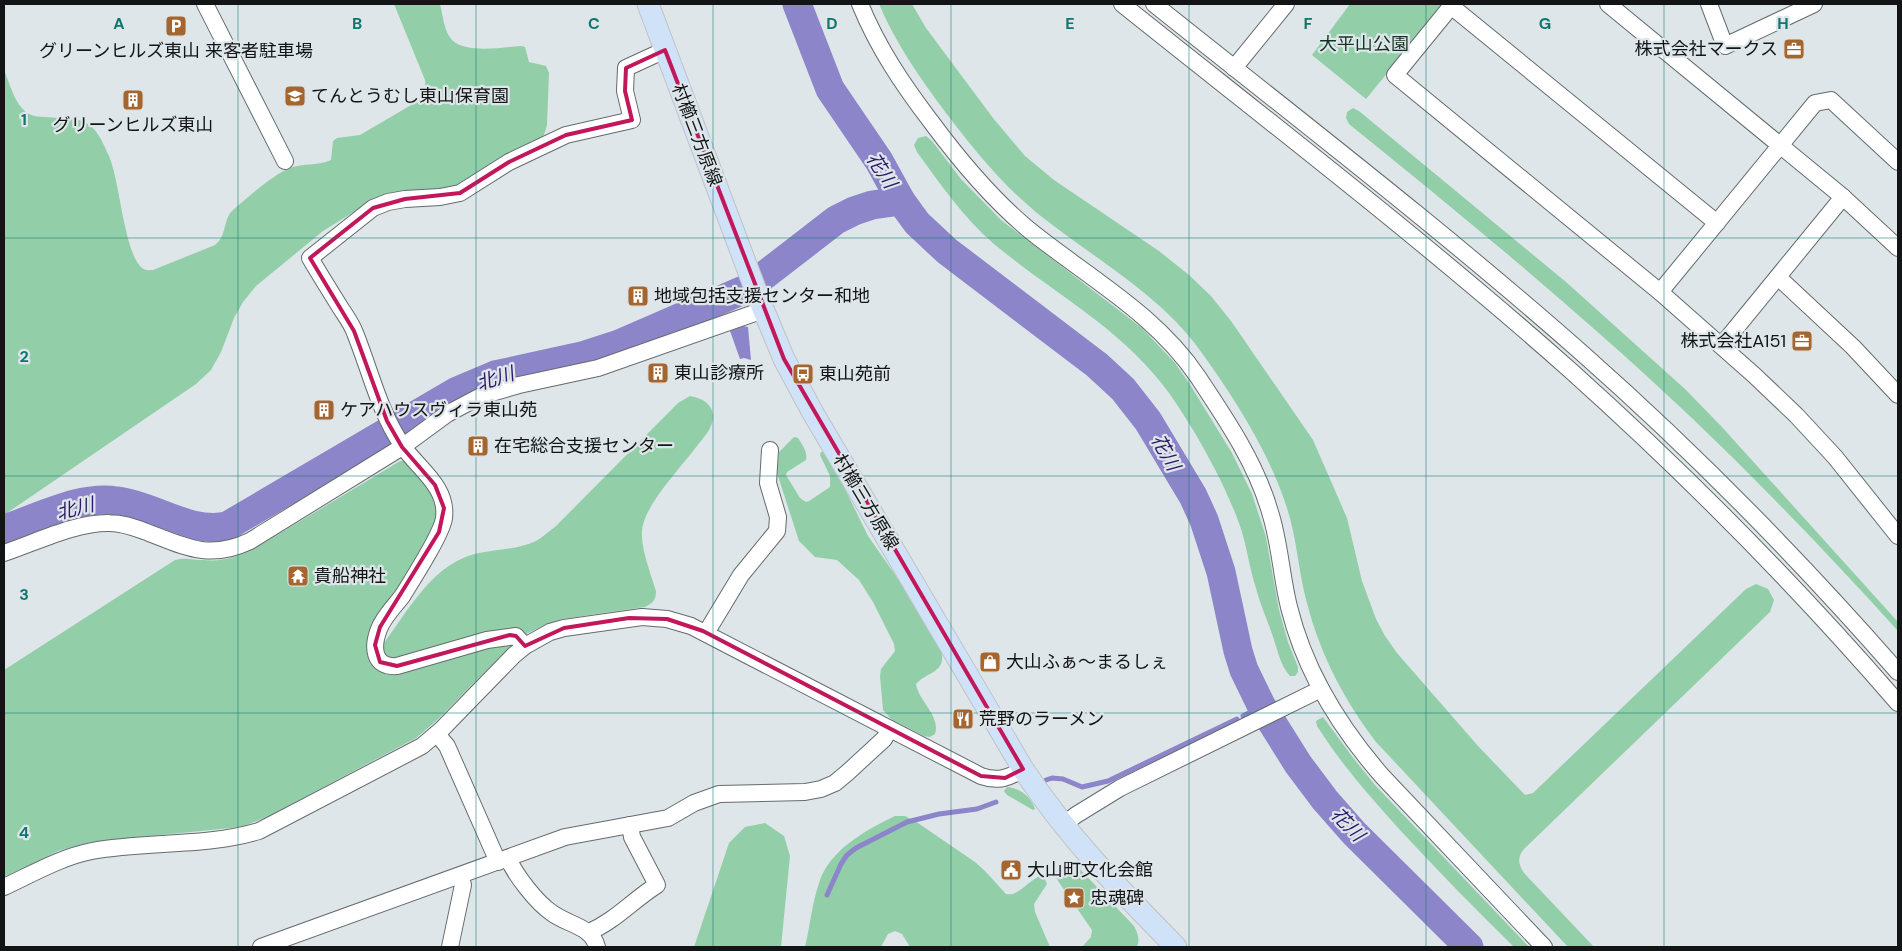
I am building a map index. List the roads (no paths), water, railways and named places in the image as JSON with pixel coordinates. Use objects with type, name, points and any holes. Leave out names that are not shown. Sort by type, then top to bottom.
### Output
[{"type":"main road","name":"村櫛三方原線","points":[[648,4],[761,304],[784,359],[810,406],[1023,769],[1063,825],[1099,868],[1176,947]]},
{"type":"street","points":[[205,4],[285,161]]},
{"type":"street","points":[[860,4],[892,68],[969,172],[988,193],[1030,230],[1149,320],[1167,338],[1198,378],[1242,448],[1262,490],[1276,535],[1289,607],[1299,639],[1321,690],[1342,726],[1362,753],[1544,947]]},
{"type":"street","points":[[1122,4],[1444,263],[1570,370],[1660,453],[1747,539],[1819,614],[1898,703]]},
{"type":"street","points":[[1154,4],[1491,275],[1623,391],[1674,438],[1767,531],[1898,672]]},
{"type":"street","points":[[1234,68],[1286,4]]},
{"type":"street","points":[[1608,4],[1843,197],[1898,248]]},
{"type":"street","points":[[1709,4],[1725,46],[1814,4]]},
{"type":"street","points":[[1716,223],[1452,5],[1395,74],[1660,292],[1722,346],[1796,415],[1835,457],[1898,536]]},
{"type":"street","points":[[525,646],[516,636],[510,636],[487,640],[398,666],[388,666],[380,662],[376,654],[377,636],[380,627],[403,594],[439,532],[444,520],[442,496],[436,485],[400,442],[387,421],[354,331],[310,258],[373,208],[388,202],[405,199],[455,194],[469,188],[509,162],[566,135],[632,120],[625,91],[626,68],[665,50]]},
{"type":"street","points":[[1660,292],[1815,103],[1831,100],[1895,152]]},
{"type":"street","points":[[1722,346],[1843,197]]},
{"type":"street","points":[[1778,277],[1840,335],[1898,395]]},
{"type":"street","points":[[4,553],[96,523],[130,526],[202,551],[219,551],[235,548],[250,541],[400,442],[482,396],[519,385],[598,368],[761,304]]},
{"type":"street","points":[[706,633],[741,575],[777,531],[778,517],[768,483],[770,450]]},
{"type":"street","points":[[4,887],[62,860],[92,851],[233,837],[259,831],[410,753],[437,734],[514,655],[525,646],[550,632],[564,628],[642,617],[679,622],[706,633],[989,779],[1005,778],[1023,769]]},
{"type":"street","points":[[1063,825],[1120,788],[1321,690]]},
{"type":"street","points":[[261,947],[576,834],[668,818],[694,804],[719,794],[805,792],[820,789],[835,782],[847,773],[884,739],[890,729]]},
{"type":"street","points":[[437,734],[447,746],[503,860],[547,909],[561,919],[589,932],[596,941],[597,947]]},
{"type":"street","points":[[589,932],[608,923],[636,899],[657,886],[632,837],[630,826]]},
{"type":"street","points":[[450,947],[463,885],[460,876]]},
{"type":"waterway","name":"花川","points":[[797,4],[830,89],[879,161],[901,201],[917,223],[947,251],[1097,365],[1123,389],[1148,421],[1193,496],[1204,520],[1221,572],[1238,651],[1244,670],[1261,705],[1298,764],[1325,800],[1354,833],[1469,947]]},
{"type":"waterway","name":"北川","points":[[4,529],[74,504],[103,500],[131,504],[199,526],[227,526],[457,391],[495,375],[582,356],[619,344],[748,288],[836,220],[872,205],[901,201]]},
{"type":"waterway","points":[[1243,716],[1262,706]]},
{"type":"waterway","points":[[1046,780],[1052,778],[1063,779],[1082,787],[1108,781],[1237,719]]},
{"type":"waterway","points":[[827,895],[841,864],[847,855],[856,848],[907,822],[939,814],[977,809],[996,802]]},
{"type":"place","name":"グリーンヒルズ東山 来客者駐車場","points":[[176,26]]},
{"type":"place","name":"株式会社マークス","points":[[1794,49]]},
{"type":"place","name":"てんとうむし東山保育園","points":[[295,96]]},
{"type":"place","name":"グリーンヒルズ東山","points":[[133,100]]},
{"type":"place","name":"地域包括支援センター和地","points":[[638,296]]},
{"type":"place","name":"株式会社A151","points":[[1802,341]]},
{"type":"place","name":"東山診療所","points":[[658,373]]},
{"type":"place","name":"東山苑前","points":[[803,374]]},
{"type":"place","name":"ケアハウスヴィラ東山苑","points":[[324,410]]},
{"type":"place","name":"在宅総合支援センター","points":[[478,446]]},
{"type":"place","name":"貴船神社","points":[[298,576]]},
{"type":"place","name":"大山ふぁ～まるしぇ","points":[[990,662]]},
{"type":"place","name":"荒野のラーメン","points":[[963,719]]},
{"type":"place","name":"大山町文化会館","points":[[1011,870]]},
{"type":"place","name":"忠魂碑","points":[[1074,898]]},
{"type":"park label","name":"大平山公園","points":[[1364,44]]}]
